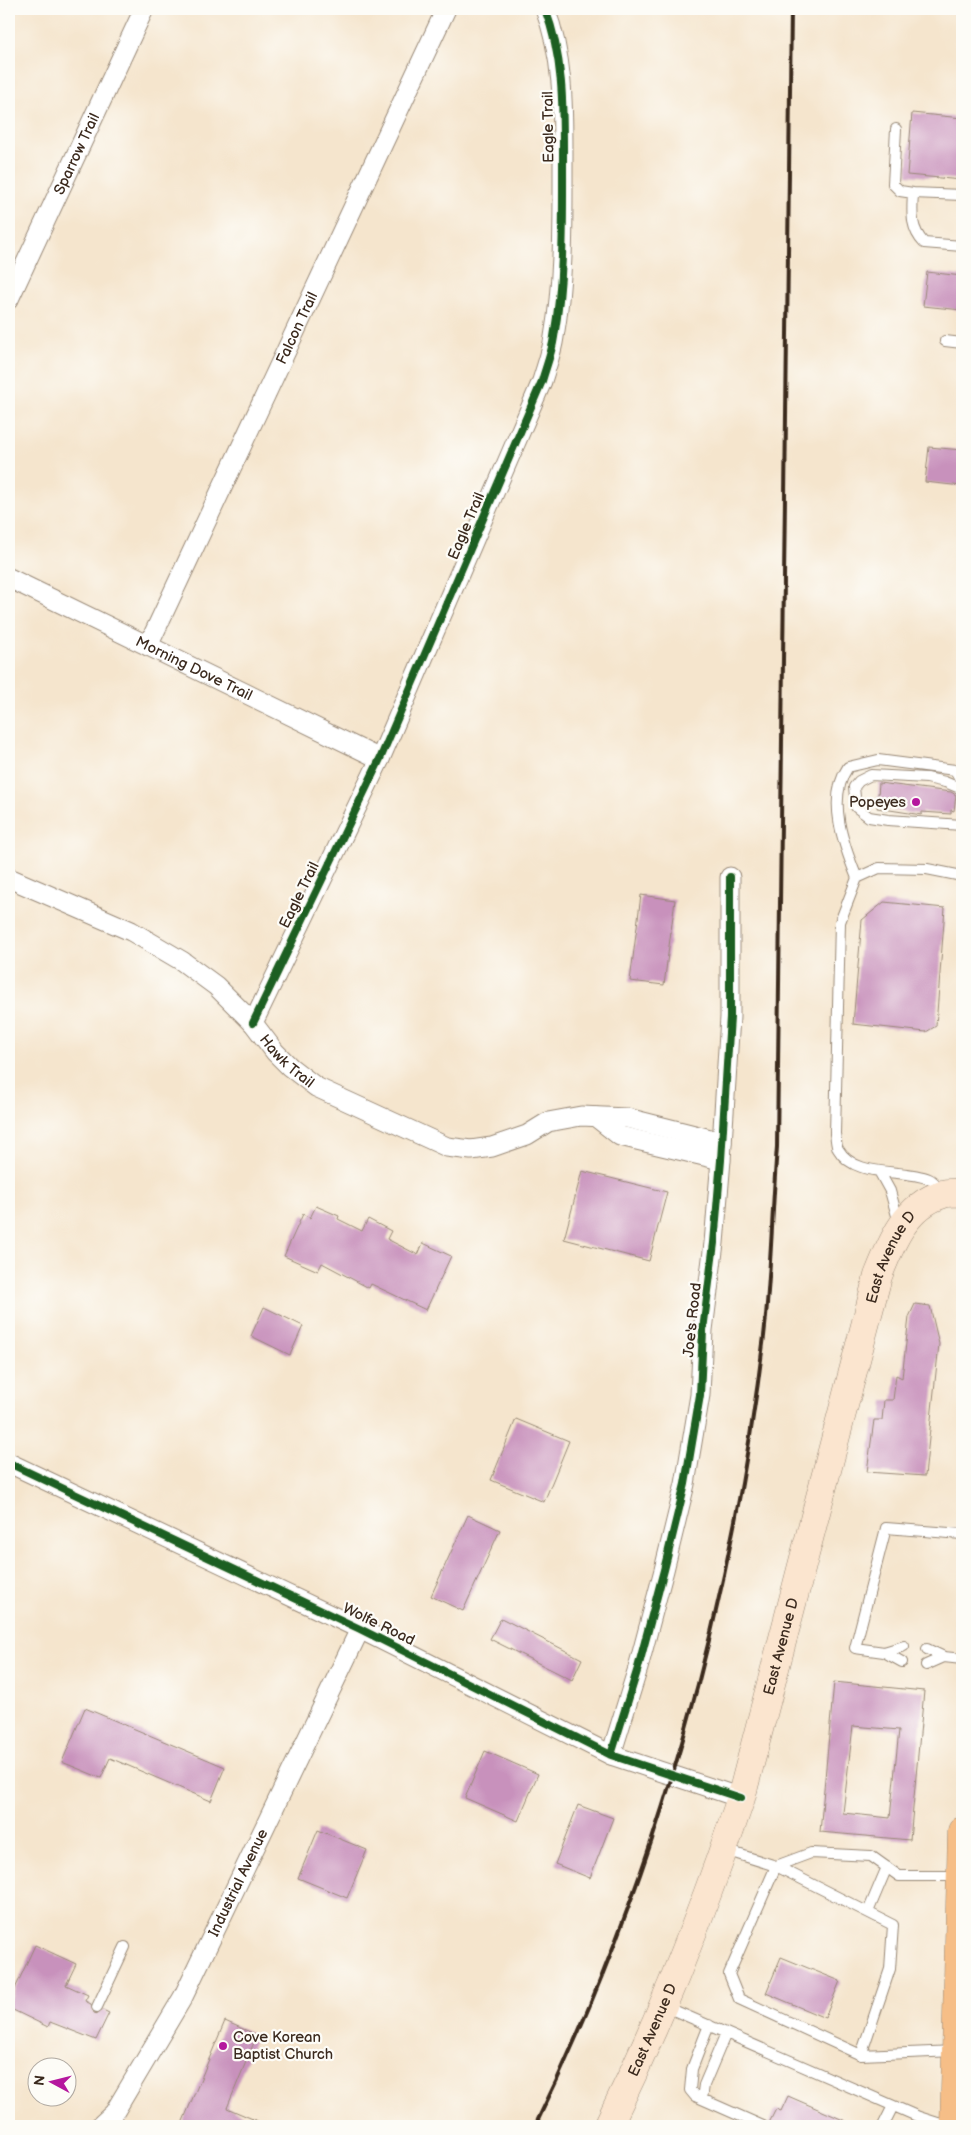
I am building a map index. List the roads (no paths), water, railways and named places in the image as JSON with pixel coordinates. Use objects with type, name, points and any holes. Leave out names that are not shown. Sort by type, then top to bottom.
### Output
[{"type":"main road","name":"East Avenue D","points":[[608,2126],[663,2005],[724,1850],[741,1798],[878,1276],[900,1227],[923,1205],[953,1193]]},
{"type":"main road","points":[[954,2126],[958,2038],[962,1838]]},
{"type":"street","name":"Sparrow Trail","points":[[9,299],[144,9]]},
{"type":"street","name":"Falcon Trail","points":[[148,646],[446,9]]},
{"type":"street","name":"Eagle Trail","points":[[253,1022],[380,759],[527,420],[542,381],[554,339],[562,280],[563,100],[559,56],[545,9]]},
{"type":"street","name":"Morning Dove Trail","points":[[9,578],[380,759]]},
{"type":"street","name":"Joe's Road","points":[[610,1755],[638,1668],[685,1484],[700,1395],[704,1330],[722,1151],[730,1017],[730,877]]},
{"type":"street","name":"Hawk Trail","points":[[9,878],[155,943],[216,986],[253,1022],[275,1052],[316,1087],[447,1147],[471,1150],[492,1147],[527,1135],[548,1122],[582,1116],[596,1117],[620,1136],[722,1151]]},
{"type":"street","name":"Wolfe Road","points":[[9,1463],[360,1629],[610,1755],[741,1798]]},
{"type":"street","name":"Industrial Avenue","points":[[100,2126],[114,2113],[183,1997],[360,1629]]},
{"type":"lane","points":[[896,129],[893,184],[900,191],[962,195]]},
{"type":"lane","points":[[913,193],[912,217],[915,233],[924,243],[962,246]]},
{"type":"lane","points":[[945,341],[962,343]]},
{"type":"lane","points":[[953,1193],[931,1180],[903,1172],[879,1171],[852,1163],[838,1149],[835,1134],[840,922],[857,878],[850,860],[839,818],[840,779],[848,768],[878,760],[955,770],[962,783]]},
{"type":"lane","points":[[962,789],[945,782],[927,778],[871,774],[859,781],[854,787],[856,807],[869,817],[962,825]]},
{"type":"lane","points":[[857,878],[879,868],[927,869],[962,876]]},
{"type":"lane","points":[[879,1171],[890,1191],[900,1227]]},
{"type":"lane","points":[[902,1662],[884,1652],[855,1648],[886,1528],[962,1534]]},
{"type":"lane","points":[[884,1652],[904,1646]]},
{"type":"lane","points":[[927,1649],[944,1657],[962,1659]]},
{"type":"lane","points":[[926,1665],[944,1657]]},
{"type":"lane","points":[[724,1850],[776,1866],[893,1925],[890,1969],[861,2055]]},
{"type":"lane","points":[[958,2038],[861,2055],[739,1999],[729,1974],[776,1866],[811,1853],[871,1856],[899,1876],[960,1876]]},
{"type":"lane","points":[[868,1912],[887,1867]]},
{"type":"lane","points":[[97,2007],[125,1947]]},
{"type":"lane","points":[[663,2005],[893,2106],[947,2126]]},
{"type":"lane","points":[[709,2025],[690,2082],[690,2090],[702,2099],[763,2126]]},
{"type":"lane","points":[[702,2099],[704,2085],[726,2032]]},
{"type":"lane","points":[[883,2126],[893,2106]]},
{"type":"railway","points":[[535,2126],[578,2032],[617,1937],[652,1839],[682,1741],[709,1641],[731,1540],[750,1438],[764,1336],[777,1147],[791,9]]},
{"type":"place","name":"Popeyes","points":[[916,802]]},
{"type":"place","name":"Cove Korean Baptist Church","points":[[223,2046]]}]
